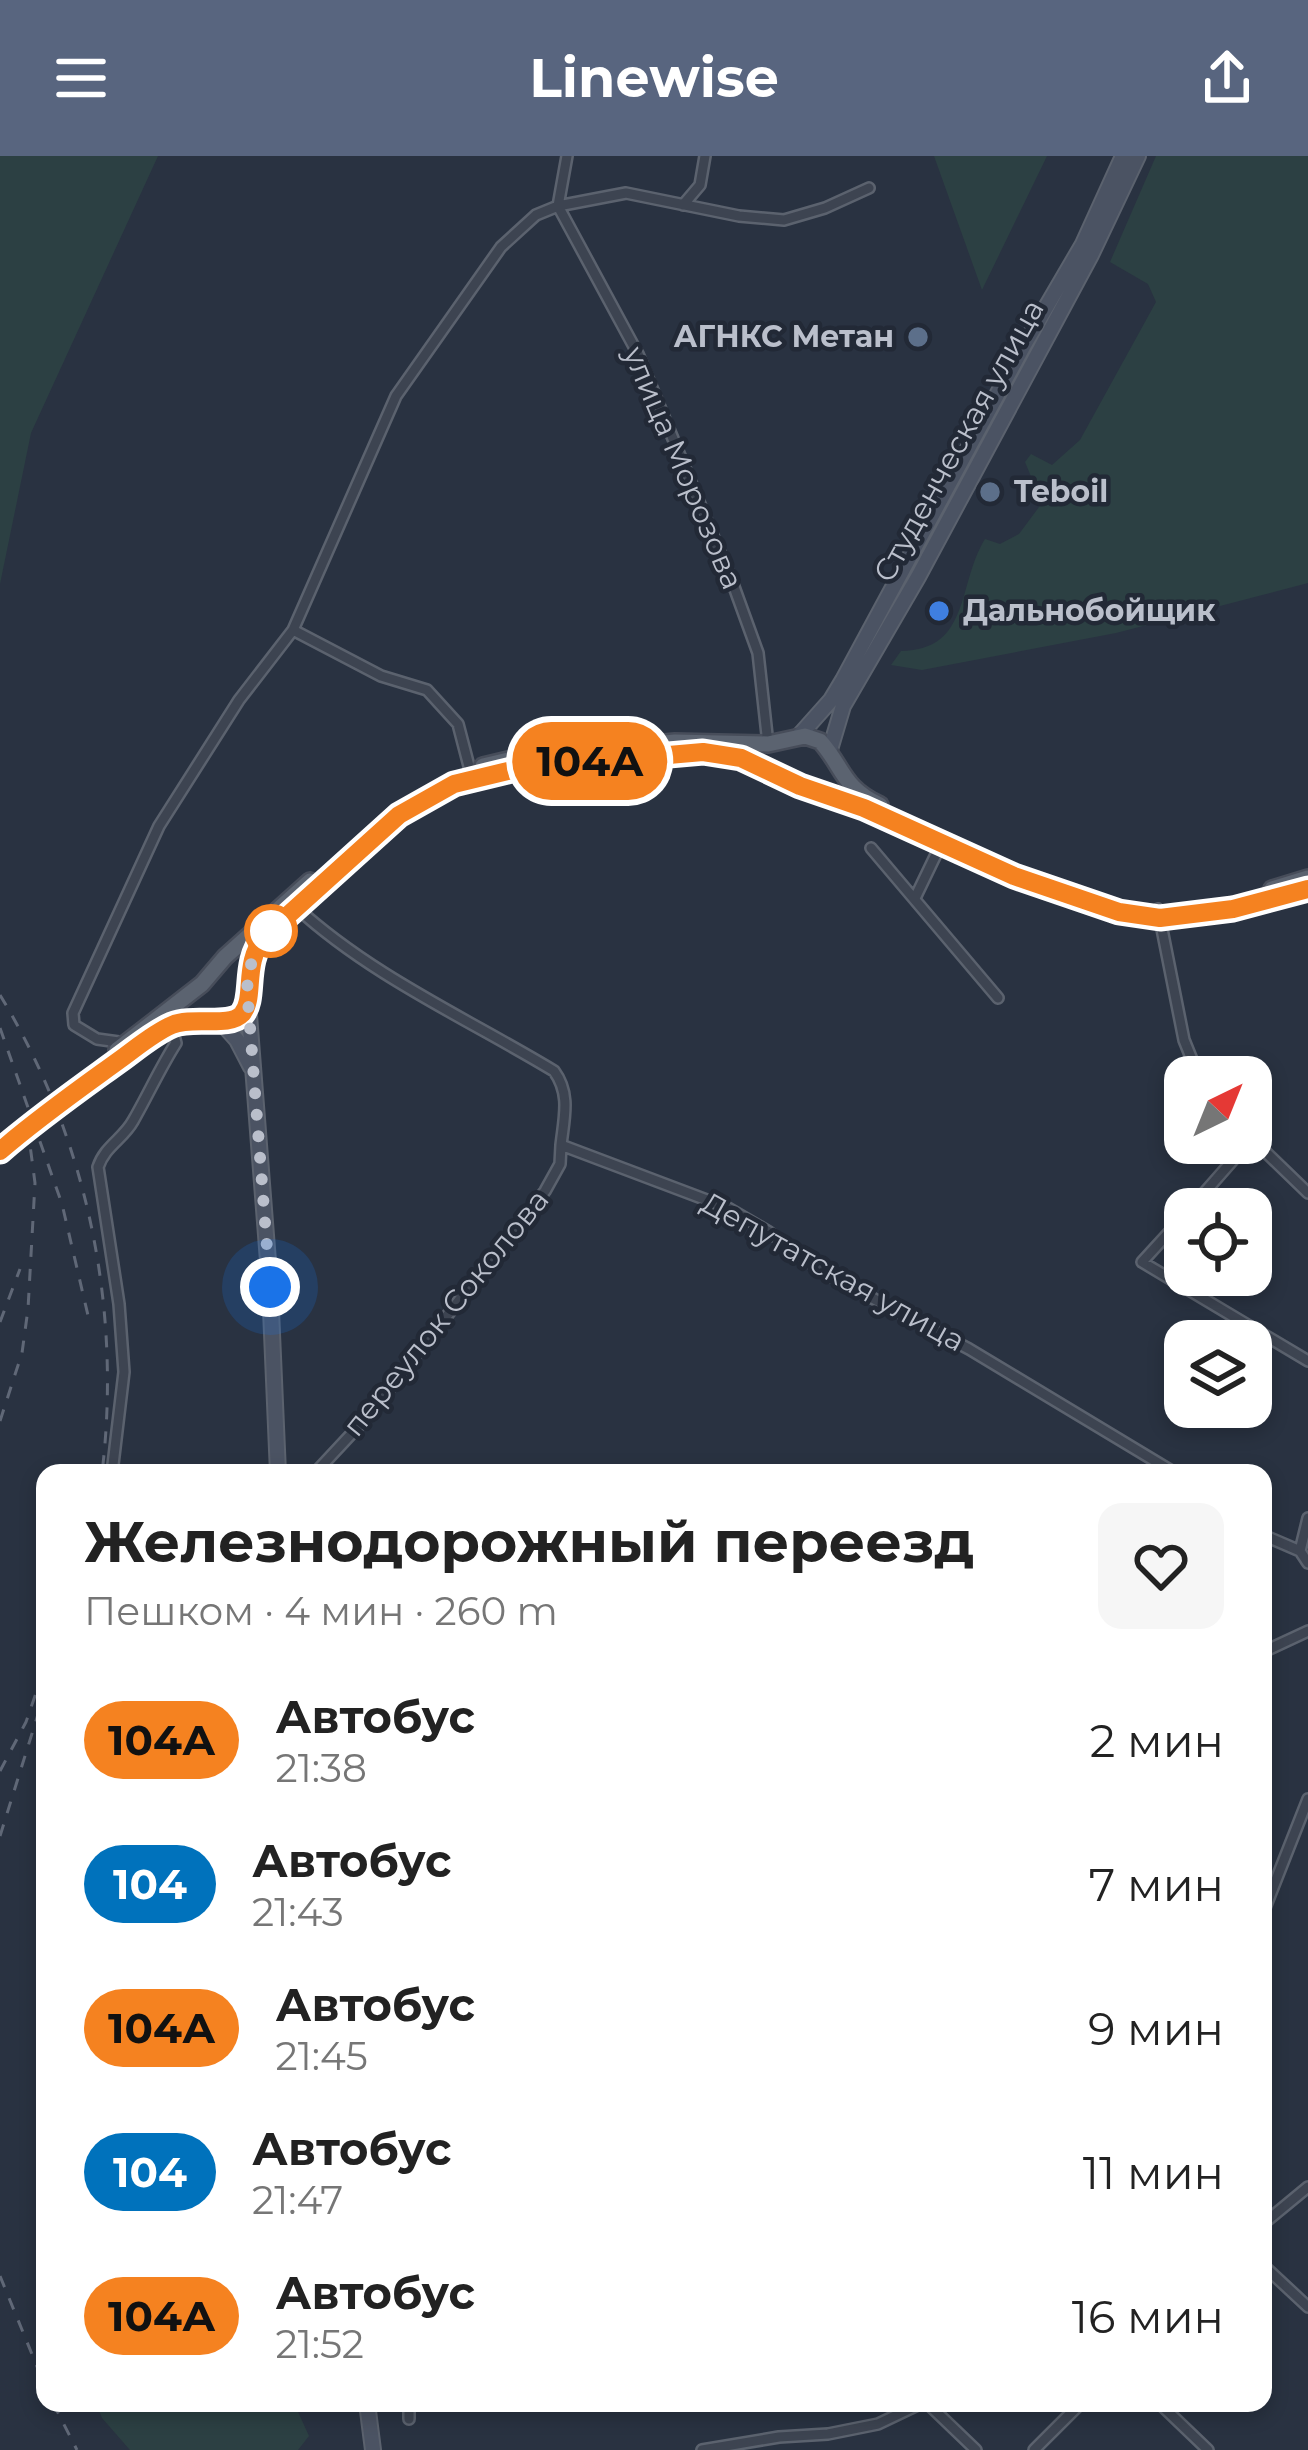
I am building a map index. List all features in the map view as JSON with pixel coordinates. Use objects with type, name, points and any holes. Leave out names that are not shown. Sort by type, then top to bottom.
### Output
[{"type":"main road","name":"Студенческая улица","points":[[794,739],[844,680],[1083,244],[1123,156]]},
{"type":"main road","name":"Студенческая улица","points":[[830,757],[843,706],[1091,255],[1138,156]]},
{"type":"main road","points":[[786,778],[781,754],[794,739]]},
{"type":"main road","points":[[0,1139],[207,980],[225,957],[393,809],[470,770],[521,757],[713,740],[768,744],[820,740],[867,800],[1018,868],[1120,904],[1159,914],[1230,901],[1308,878]]},
{"type":"main road","points":[[277,1464],[248,969],[258,944],[399,815],[454,784],[490,773],[703,752],[728,754],[1036,884],[1119,912],[1233,909],[1308,890]]},
{"type":"main road","points":[[808,787],[827,775],[830,757]]},
{"type":"main road","points":[[207,980],[232,974],[248,995]]},
{"type":"main road","points":[[207,980],[200,1003],[238,1040],[255,1077]]},
{"type":"main road","points":[[0,1150],[171,1025],[238,1017],[248,995]]},
{"type":"main road","points":[[368,2412],[373,2450]]},
{"type":"street","points":[[558,206],[567,156]]},
{"type":"street","points":[[683,205],[700,185],[705,156]]},
{"type":"street","points":[[126,1043],[97,1039],[74,1025],[73,1013],[159,826],[239,700],[293,630],[396,396],[501,248],[536,215],[626,193],[784,220],[869,188]]},
{"type":"street","name":"улица Морозова","points":[[558,206],[638,354],[733,584],[758,653],[768,744]]},
{"type":"street","points":[[293,630],[381,676],[427,689],[458,724],[470,770]]},
{"type":"street","points":[[916,896],[942,842]]},
{"type":"street","points":[[872,848],[998,998]]},
{"type":"street","points":[[296,908],[447,1012],[554,1071],[563,1083],[566,1100],[561,1145]]},
{"type":"street","points":[[1159,914],[1190,1056]]},
{"type":"street","points":[[113,1464],[124,1372],[98,1167],[102,1154],[130,1127],[176,1043],[171,1025]]},
{"type":"street","name":"переулок Соколова","points":[[323,1464],[369,1415],[545,1190],[560,1164],[561,1145]]},
{"type":"street","name":"Депутатская улица","points":[[561,1145],[728,1208],[821,1271],[969,1349],[1160,1464]]},
{"type":"street","points":[[1272,1160],[1308,1193]]},
{"type":"street","points":[[1209,1188],[1230,1164]]},
{"type":"street","points":[[1164,1238],[1142,1262],[1164,1275]]},
{"type":"street","points":[[1199,1296],[1308,1361]]},
{"type":"street","points":[[1300,1552],[1308,1518]]},
{"type":"street","points":[[1272,1539],[1300,1552],[1308,1563]]},
{"type":"street","points":[[1272,1648],[1308,1631]]},
{"type":"street","points":[[1272,1890],[1308,1799]]},
{"type":"street","points":[[1272,2217],[1308,2187]]},
{"type":"street","points":[[1272,2273],[1308,2307]]},
{"type":"street","points":[[409,2412],[409,2419]]},
{"type":"street","points":[[702,2450],[828,2434],[878,2424],[904,2412]]},
{"type":"street","points":[[934,2412],[976,2450]]},
{"type":"street","points":[[1034,2450],[1073,2412]]},
{"type":"street","points":[[1169,2412],[1208,2450]]},
{"type":"green space","points":[[0,156],[158,156],[31,433],[0,584]]},
{"type":"green space","points":[[934,156],[1047,156],[982,290]]},
{"type":"green space","points":[[1156,156],[1308,156],[1308,583],[1116,633],[922,670],[891,665],[901,651],[924,648],[940,639],[959,612],[985,539],[1000,544],[1019,534],[1042,503],[1025,462],[1031,454],[1052,465],[1080,440],[1156,302],[1148,284],[1110,262]]},
{"type":"green space","points":[[100,2412],[298,2412],[309,2436],[298,2450],[130,2450]]},
{"type":"railway","points":[[0,995],[55,1107],[91,1225],[107,1348],[103,1464]]},
{"type":"railway","points":[[0,1028],[62,1204],[90,1324]]},
{"type":"railway","points":[[0,1421],[22,1353],[28,1309],[35,1183],[30,1145]]},
{"type":"railway","points":[[0,1322],[20,1269]]},
{"type":"railway","points":[[0,1771],[36,1693]]},
{"type":"railway","points":[[0,1836],[36,1721]]},
{"type":"railway","points":[[0,2276],[36,2364]]},
{"type":"railway","points":[[58,2412],[77,2450]]},
{"type":"bus line","name":"104А","points":[[0,1151],[34,1121],[165,1028],[196,1019],[224,1022],[238,1017],[248,1002],[253,953],[265,936],[399,815],[454,784],[490,773],[626,757],[723,752],[864,808],[1014,876],[1119,912],[1160,918],[1233,909],[1308,889]]},
{"type":"place","name":"АГНКС Метан","points":[[918,337]]},
{"type":"place","name":"Teboil","points":[[990,492]]},
{"type":"place","name":"Дальнобойщик","points":[[939,611]]},
{"type":"route","points":[[270,1287],[247,988],[253,953],[271,931]]}]
